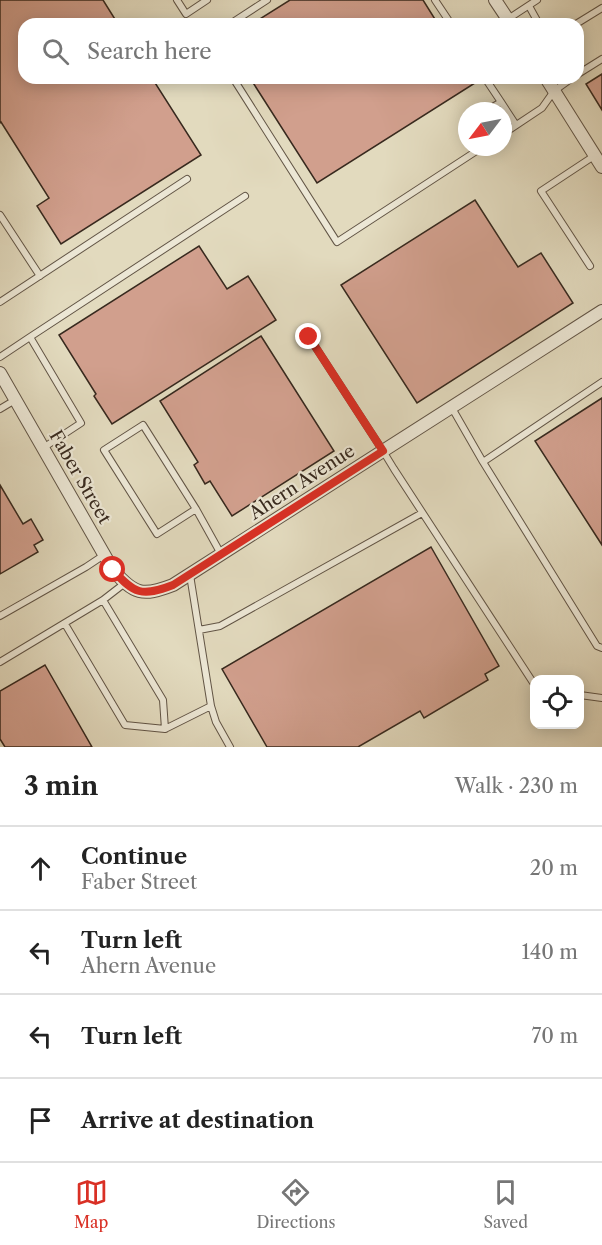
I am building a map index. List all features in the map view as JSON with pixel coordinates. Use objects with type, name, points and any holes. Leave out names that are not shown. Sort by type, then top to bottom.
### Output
[{"type":"street","points":[[495,0],[506,18]]},
{"type":"street","points":[[550,84],[602,167]]},
{"type":"street","name":"Ahern Avenue","points":[[137,592],[156,592],[173,585],[602,311]]},
{"type":"street","name":"Faber Street","points":[[0,373],[113,570],[124,583],[137,592]]},
{"type":"lane","points":[[177,0],[186,14],[207,0]]},
{"type":"lane","points":[[239,18],[267,0]]},
{"type":"lane","points":[[435,0],[447,18]]},
{"type":"lane","points":[[514,18],[537,0]]},
{"type":"lane","points":[[529,6],[536,18]]},
{"type":"lane","points":[[584,19],[602,8]]},
{"type":"lane","points":[[584,70],[602,59]]},
{"type":"lane","points":[[237,84],[337,242],[467,156]]},
{"type":"lane","points":[[489,84],[501,102]]},
{"type":"lane","points":[[512,128],[542,108],[554,91],[564,84]]},
{"type":"lane","points":[[512,119],[516,125]]},
{"type":"lane","points":[[590,266],[542,191],[595,156]]},
{"type":"lane","points":[[0,302],[187,179]]},
{"type":"lane","points":[[0,357],[245,196]]},
{"type":"lane","points":[[0,215],[40,276]]},
{"type":"lane","points":[[30,337],[81,423],[43,448]]},
{"type":"lane","points":[[309,337],[530,678]]},
{"type":"lane","points":[[483,462],[602,382]]},
{"type":"lane","points":[[0,409],[15,400]]},
{"type":"lane","points":[[451,407],[597,646],[602,648]]},
{"type":"lane","points":[[196,509],[157,534],[104,450],[143,424],[196,509],[222,554]]},
{"type":"lane","points":[[199,630],[220,626],[422,513]]},
{"type":"lane","points":[[0,616],[104,555]]},
{"type":"lane","points":[[190,574],[212,706],[216,722],[230,747]]},
{"type":"lane","points":[[0,662],[103,600],[124,583]]},
{"type":"lane","points":[[103,600],[163,700],[165,729]]},
{"type":"lane","points":[[65,624],[125,725],[165,729],[212,706]]},
{"type":"lane","points":[[584,696],[602,698]]},
{"type":"building","points":[[0,0],[103,0],[114,18],[18,18],[18,84],[156,84],[201,155],[61,244],[37,206],[49,198],[0,123]]},
{"type":"building","points":[[290,0],[423,0],[434,18],[262,18]]},
{"type":"building","points":[[602,74],[602,110],[586,84]]},
{"type":"building","points":[[254,84],[473,84],[317,183]]},
{"type":"building","points":[[475,200],[518,267],[541,253],[573,303],[417,403],[341,285]]},
{"type":"building","points":[[199,246],[227,289],[248,276],[276,320],[112,424],[59,335]]},
{"type":"building","points":[[261,336],[334,451],[232,516],[210,481],[205,484],[194,465],[198,462],[160,401]]},
{"type":"building","points":[[602,398],[602,545],[535,441]]},
{"type":"building","points":[[0,485],[23,524],[31,519],[43,540],[34,545],[38,552],[0,574]]},
{"type":"building","points":[[431,547],[499,666],[485,674],[488,680],[424,718],[420,711],[358,747],[267,747],[222,669]]},
{"type":"building","points":[[45,665],[92,747],[5,747],[0,739],[0,691]]},
{"type":"route","points":[[113,570],[124,583],[137,592],[156,592],[173,585],[383,451],[309,337]]}]
